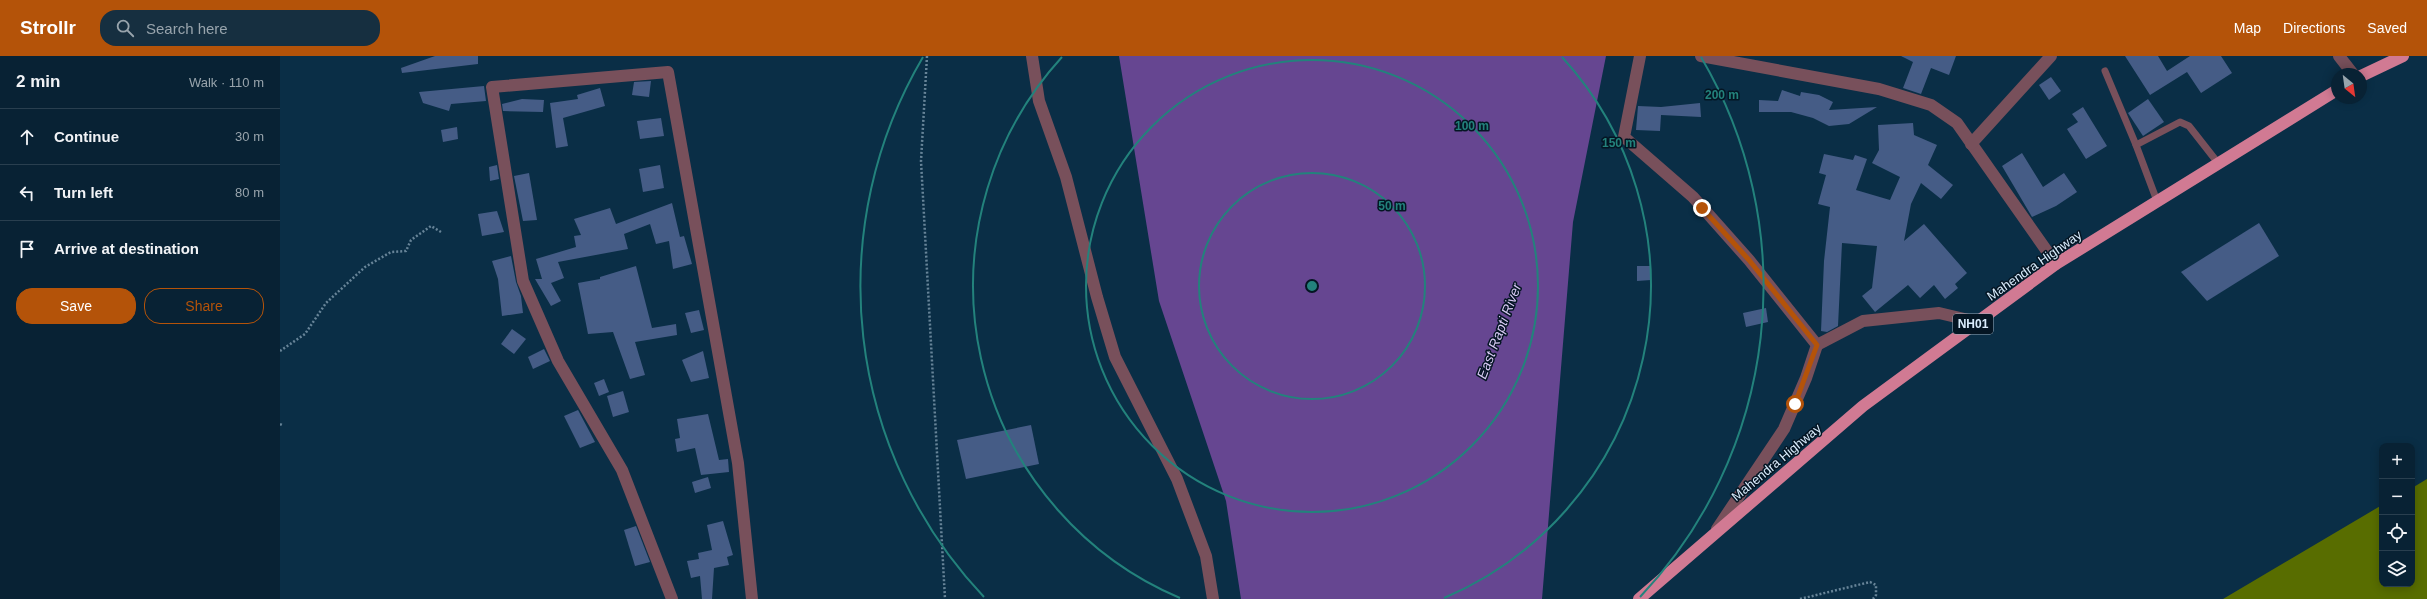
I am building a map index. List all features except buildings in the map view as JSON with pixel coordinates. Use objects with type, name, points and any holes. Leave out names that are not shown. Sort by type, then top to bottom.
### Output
[{"type":"highway","points":[[2367,73],[2403,56]]},
{"type":"highway","name":"Mahendra Highway","points":[[1639,599],[1716,531],[1863,406],[2056,264],[2331,94]]},
{"type":"street","points":[[1032,56],[1039,101],[1066,177],[1097,297],[1115,357],[1177,479],[1206,556],[1213,599]]},
{"type":"street","points":[[1640,56],[1624,137],[1693,197],[1749,260],[1817,345]]},
{"type":"street","points":[[1701,56],[1879,89],[1930,105],[1957,123],[2056,264]]},
{"type":"street","points":[[1971,144],[2051,56]]},
{"type":"street","points":[[2339,56],[2348,68]]},
{"type":"street","points":[[672,599],[622,470],[558,361],[524,282],[492,87],[668,72],[738,463],[752,599]]},
{"type":"street","points":[[1716,531],[1784,428],[1806,378],[1817,345],[1863,321],[1938,313],[1977,322]]},
{"type":"lane","points":[[2105,71],[2136,145],[2157,201]]},
{"type":"lane","points":[[2136,145],[2180,122],[2189,126],[2218,163]]},
{"type":"path","points":[[927,56],[921,161],[945,599]]},
{"type":"path","points":[[280,351],[305,334],[326,303],[365,267],[391,252],[406,251],[411,240],[432,226],[441,232]]},
{"type":"path","points":[[1800,599],[1870,582],[1876,585],[1876,595],[1874,599]]},
{"type":"green space","points":[[2427,479],[2427,599],[2223,599],[2379,507],[2379,587],[2415,587],[2415,486]]},
{"type":"water","name":"East Rapti River","points":[[1119,56],[1606,56],[1573,222],[1542,599],[1241,599],[1226,501],[1159,301]]},
{"type":"route","points":[[1702,208],[1749,260],[1817,345],[1806,378],[1795,404]]}]
